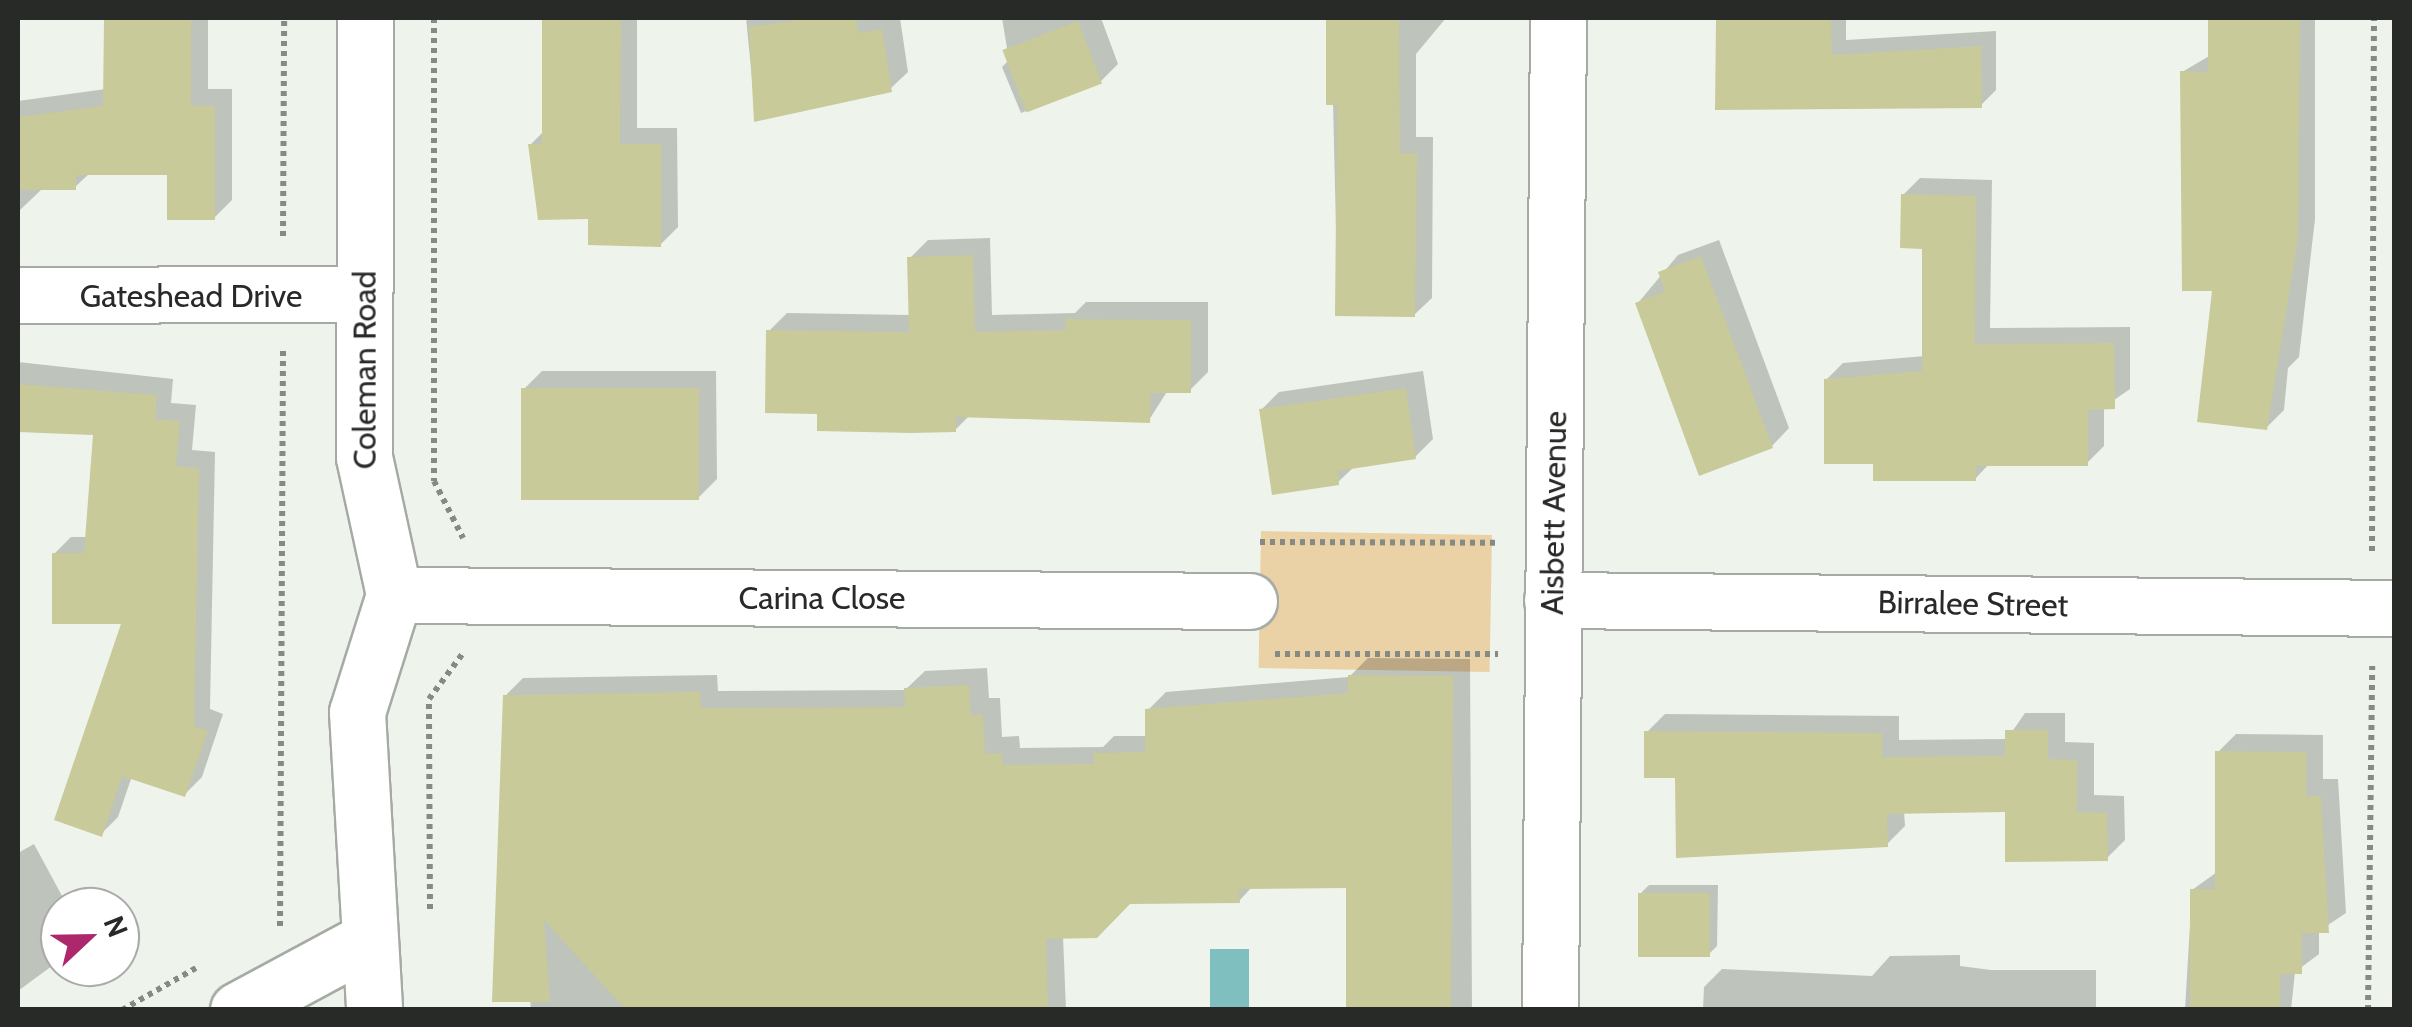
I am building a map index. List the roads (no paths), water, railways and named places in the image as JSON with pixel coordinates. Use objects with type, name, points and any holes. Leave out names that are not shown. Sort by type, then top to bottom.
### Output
[{"type":"street","name":"Coleman Road","points":[[365,18],[365,484],[394,595]]},
{"type":"street","name":"Aisbett Avenue","points":[[1550,1010],[1558,18]]},
{"type":"street","name":"Gateshead Drive","points":[[18,295],[364,294]]},
{"type":"street","name":"Carina Close","points":[[394,595],[1249,602]]},
{"type":"street","points":[[374,1010],[366,942],[357,712],[394,595]]},
{"type":"street","name":"Birralee Street","points":[[1552,600],[2379,609]]},
{"type":"street","points":[[238,1010],[366,942]]},
{"type":"water","points":[[1210,949],[1249,949],[1249,1009],[1210,1009]]}]
